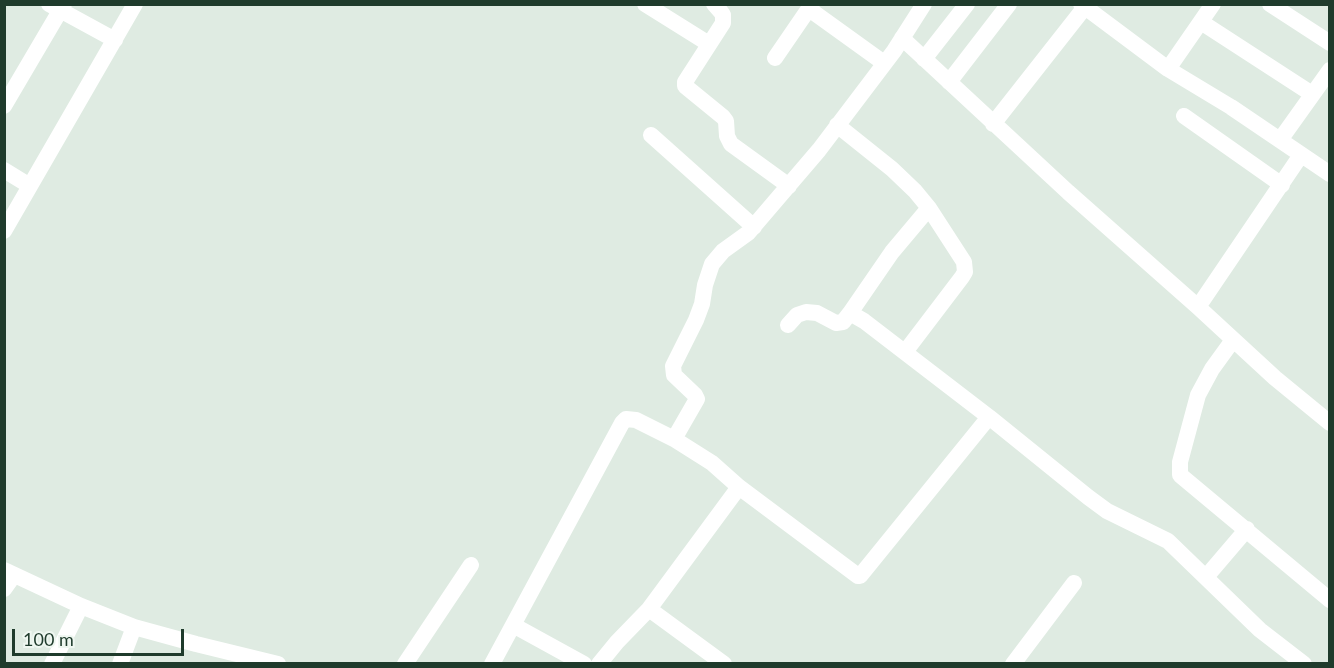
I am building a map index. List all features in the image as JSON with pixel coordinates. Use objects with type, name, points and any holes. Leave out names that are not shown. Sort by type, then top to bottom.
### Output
[{"type":"street","points":[[4,231],[135,4]]},
{"type":"street","points":[[645,4],[709,44]]},
{"type":"street","points":[[714,4],[723,15],[723,23],[685,82],[686,87],[723,117],[731,144],[789,186]]},
{"type":"street","points":[[674,439],[697,399],[674,375],[673,366],[696,320],[712,264],[723,251],[754,227],[819,150],[902,38],[924,4]]},
{"type":"street","points":[[924,59],[968,4]]},
{"type":"street","points":[[949,82],[1009,4]]},
{"type":"street","points":[[1168,69],[1213,4]]},
{"type":"street","points":[[1270,4],[1329,43]]},
{"type":"street","points":[[4,106],[58,6],[115,40]]},
{"type":"street","points":[[993,124],[1083,6],[1168,69],[1231,107],[1329,174]]},
{"type":"street","points":[[775,58],[810,7],[884,63]]},
{"type":"street","points":[[1201,22],[1312,94]]},
{"type":"street","points":[[902,38],[1068,192],[1329,423]]},
{"type":"street","points":[[1280,140],[1329,70]]},
{"type":"street","points":[[1184,116],[1282,185]]},
{"type":"street","points":[[837,125],[900,176],[929,208],[964,262],[965,272],[962,277],[905,352]]},
{"type":"street","points":[[651,135],[754,227]]},
{"type":"street","points":[[1198,307],[1301,156]]},
{"type":"street","points":[[4,170],[30,186]]},
{"type":"street","points":[[788,325],[797,315],[806,312],[817,313],[839,324],[847,318],[892,252],[929,208]]},
{"type":"street","points":[[850,313],[905,352],[1107,511],[1168,541],[1260,630],[1304,663]]},
{"type":"street","points":[[1233,340],[1212,369],[1198,395],[1180,462],[1180,475],[1329,600]]},
{"type":"street","points":[[492,663],[626,419],[636,420],[674,439],[712,463],[739,487],[859,576],[989,417]]},
{"type":"street","points":[[599,663],[649,609],[739,487]]},
{"type":"street","points":[[1206,577],[1247,529]]},
{"type":"street","points":[[405,663],[471,565]]},
{"type":"street","points":[[8,578],[134,627],[255,661],[278,663]]},
{"type":"street","points":[[1013,663],[1074,583]]},
{"type":"street","points":[[52,663],[81,606]]},
{"type":"street","points":[[649,609],[724,663]]},
{"type":"street","points":[[513,625],[584,663]]},
{"type":"street","points":[[120,663],[134,627]]}]
